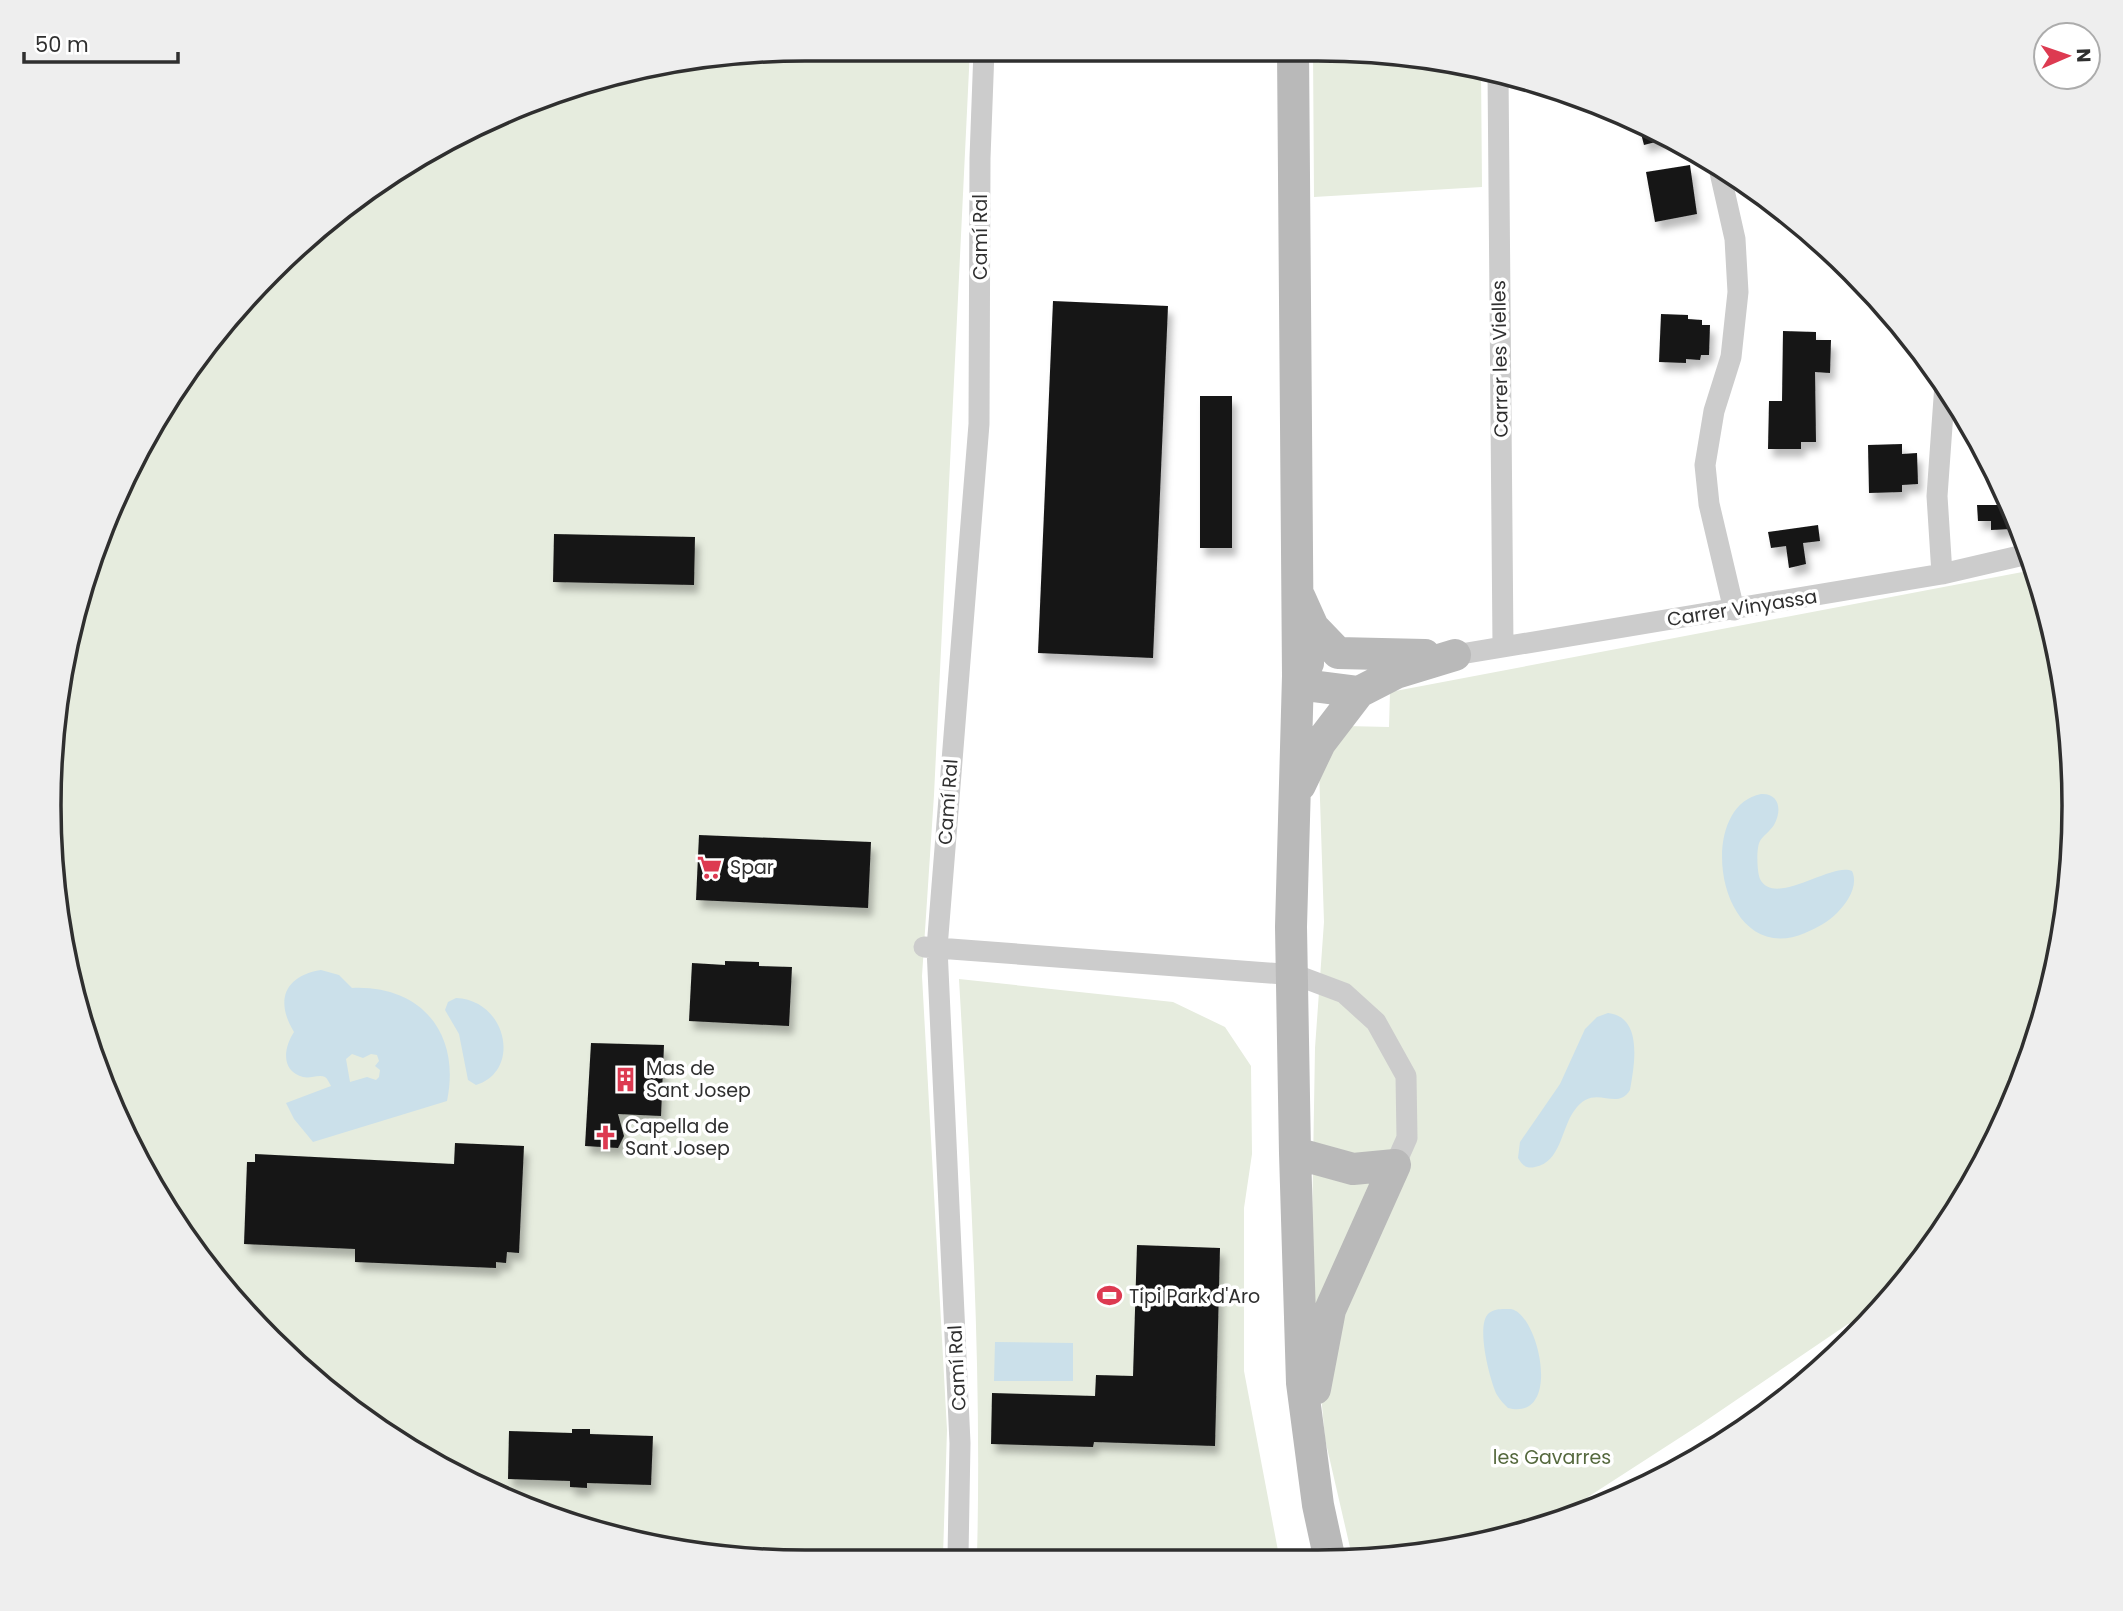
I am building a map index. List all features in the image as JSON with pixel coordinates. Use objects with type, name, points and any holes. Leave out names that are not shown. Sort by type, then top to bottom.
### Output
[{"type":"street","name":"Camí Ral","points":[[958,1550],[960,1443],[931,947],[979,424],[980,158],[984,61]]},
{"type":"street","points":[[1293,61],[1298,592],[1291,927],[1295,1153],[1302,1383],[1309,1446],[1328,1550]]},
{"type":"street","name":"Carrer les Vielles","points":[[1498,84],[1503,646]]},
{"type":"street","points":[[1722,181],[1735,239],[1738,292],[1731,357],[1714,411],[1705,465],[1709,504],[1734,610]]},
{"type":"street","points":[[1942,574],[1937,496],[1944,404]]},
{"type":"street","name":"Carrer Vinyassa","points":[[1455,655],[1942,574],[2018,556]]},
{"type":"street","points":[[1298,592],[1313,627],[1338,653]]},
{"type":"street","points":[[1298,676],[1310,661],[1338,653],[1455,655]]},
{"type":"street","points":[[1295,796],[1320,743],[1359,692],[1396,673],[1455,655]]},
{"type":"street","points":[[1298,676],[1312,686],[1359,692]]},
{"type":"street","points":[[931,947],[1296,975],[1344,993],[1376,1021],[1406,1076],[1407,1138],[1330,1310],[1315,1389],[1309,1446]]},
{"type":"street","points":[[1295,1153],[1353,1169],[1395,1165]]},
{"type":"green space","points":[[969,61],[934,795],[922,976],[947,1430],[943,1550],[757,1548],[660,1535],[566,1510],[476,1473],[433,1450],[352,1396],[315,1365],[279,1332],[215,1259],[161,1178],[138,1135],[101,1045],[76,951],[68,903],[61,806],[68,708],[76,660],[101,566],[118,521],[161,433],[187,392],[215,352],[279,279],[352,215],[392,187],[476,138],[521,118],[566,101],[660,76],[757,63]]},
{"type":"green space","points":[[1313,61],[1415,68],[1481,80],[1482,187],[1314,197]]},
{"type":"green space","name":"les Gavarres","points":[[2024,572],[2047,660],[2055,708],[2062,806],[2060,854],[2047,951],[2022,1045],[2005,1090],[1962,1178],[1936,1219],[1908,1259],[1852,1323],[1583,1500],[1510,1524],[1463,1535],[1415,1543],[1350,1549],[1325,1439],[1311,1284],[1315,1048],[1324,922],[1319,769],[1346,726],[1389,727],[1390,692]]},
{"type":"green space","name":"Tipi Park d'Aro","points":[[959,979],[1173,1002],[1225,1027],[1251,1066],[1252,1154],[1244,1208],[1244,1371],[1278,1550],[977,1550],[978,1411],[971,1195]]},
{"type":"water","points":[[1761,794],[1772,796],[1778,804],[1774,825],[1760,841],[1758,849],[1759,876],[1767,887],[1790,887],[1843,870],[1852,871],[1854,877],[1851,894],[1845,904],[1830,919],[1805,933],[1775,938],[1752,929],[1735,909],[1725,882],[1722,853],[1727,826],[1740,805]]},
{"type":"water","points":[[321,970],[339,975],[352,988],[377,989],[398,995],[417,1005],[431,1018],[442,1035],[448,1055],[450,1077],[447,1101],[313,1142],[294,1119],[286,1103],[331,1086],[325,1077],[296,1074],[287,1064],[286,1051],[294,1032],[288,1021],[284,1000],[291,984],[308,973]],"holes":[[[352,1054],[363,1058],[371,1054],[377,1055],[379,1061],[375,1066],[380,1070],[379,1077],[376,1080],[367,1077],[350,1082],[346,1059]]]},
{"type":"water","points":[[456,998],[473,1002],[487,1010],[497,1023],[502,1037],[503,1052],[499,1066],[490,1077],[476,1085],[468,1080],[459,1034],[445,1010],[448,1002]]},
{"type":"water","points":[[1608,1013],[1627,1023],[1632,1033],[1634,1057],[1630,1090],[1618,1099],[1597,1097],[1582,1102],[1570,1118],[1550,1159],[1535,1167],[1525,1166],[1518,1158],[1520,1142],[1560,1084],[1585,1029],[1597,1017]]},
{"type":"water","points":[[1511,1309],[1521,1315],[1530,1329],[1541,1366],[1541,1384],[1536,1399],[1525,1408],[1508,1408],[1499,1399],[1485,1353],[1485,1319],[1494,1310]]},
{"type":"water","points":[[995,1342],[1073,1343],[1073,1381],[994,1381]]},
{"type":"building","points":[[1642,136],[1655,142],[1644,145]]},
{"type":"building","points":[[1690,165],[1697,214],[1655,222],[1646,172]]},
{"type":"building","points":[[1053,301],[1168,306],[1153,658],[1038,653]]},
{"type":"building","points":[[1661,314],[1688,315],[1688,319],[1702,320],[1702,325],[1710,325],[1709,355],[1701,355],[1700,360],[1686,359],[1686,363],[1659,362]]},
{"type":"building","points":[[1783,331],[1816,332],[1816,340],[1831,340],[1830,373],[1815,372],[1816,442],[1801,442],[1801,449],[1768,449],[1769,401],[1782,401]]},
{"type":"building","points":[[1200,396],[1232,396],[1232,548],[1200,548]]},
{"type":"building","points":[[1902,444],[1902,454],[1917,453],[1918,484],[1902,485],[1902,492],[1869,493],[1868,445]]},
{"type":"building","points":[[1977,505],[1998,505],[2008,529],[1991,530],[1991,521],[1978,521]]},
{"type":"building","points":[[1818,525],[1820,541],[1803,543],[1806,564],[1789,568],[1786,546],[1771,548],[1768,532]]},
{"type":"building","points":[[554,534],[695,537],[694,585],[553,582]]},
{"type":"building","points":[[699,835],[871,842],[868,908],[696,900]]},
{"type":"building","points":[[725,961],[792,967],[789,1026],[689,1021],[692,963],[725,965]]},
{"type":"building","name":"Mas de Sant Josep","points":[[591,1043],[664,1045],[661,1116],[618,1114],[624,1136],[618,1148],[585,1146]]},
{"type":"building","points":[[455,1143],[524,1146],[519,1253],[507,1252],[506,1263],[496,1262],[496,1268],[355,1262],[355,1249],[244,1244],[247,1162],[255,1162],[255,1154],[454,1164]]},
{"type":"building","name":"Tipi Park d'Aro","points":[[1137,1245],[1220,1248],[1215,1446],[1094,1442],[1093,1447],[991,1444],[992,1393],[1095,1396],[1096,1375],[1133,1376]]},
{"type":"building","points":[[572,1429],[590,1429],[590,1434],[653,1436],[651,1485],[587,1483],[587,1488],[570,1487],[570,1481],[508,1479],[509,1431],[572,1433]]},
{"type":"place","name":"Spar","points":[[710,867]]},
{"type":"place","name":"Mas de Sant Josep","points":[[626,1079]]},
{"type":"place","name":"Capella de Sant Josep","points":[[605,1137]]},
{"type":"place","name":"Tipi Park d'Aro","points":[[1109,1296]]}]
